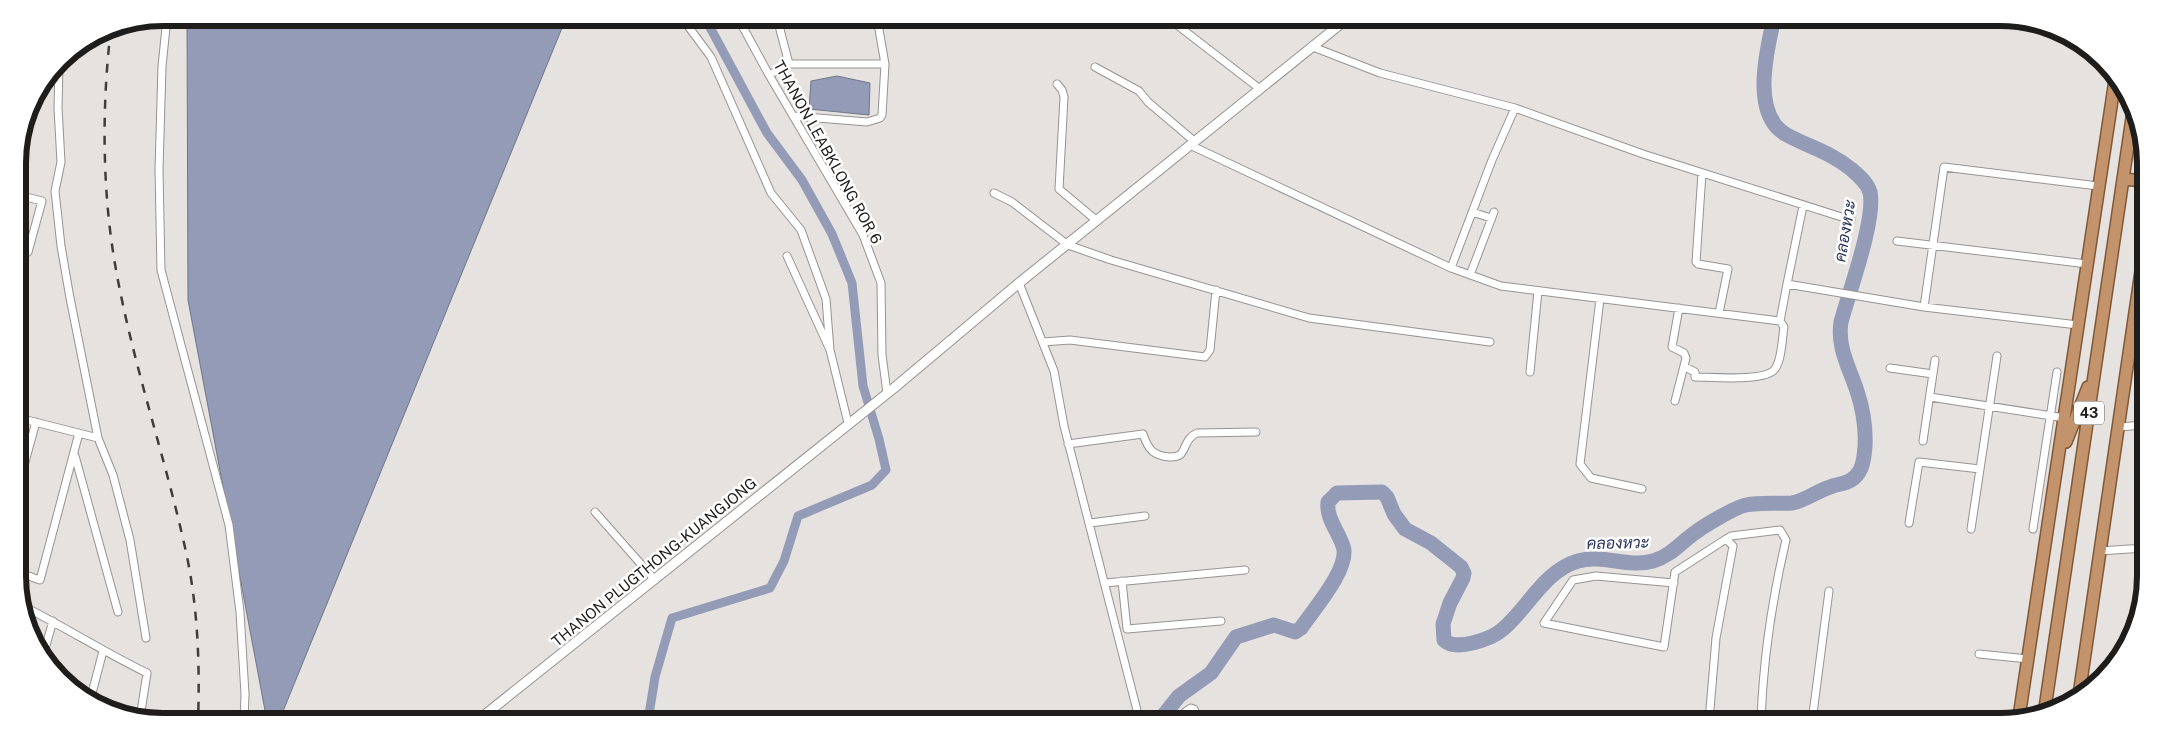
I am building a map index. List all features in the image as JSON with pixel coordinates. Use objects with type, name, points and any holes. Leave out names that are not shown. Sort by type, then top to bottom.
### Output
[{"type":"highway","points":[[2020,711],[2114,88]]},
{"type":"highway","name":"43","points":[[2046,704],[2131,125]]},
{"type":"highway","points":[[2123,179],[2137,180]]},
{"type":"highway","name":"43","points":[[2079,688],[2137,293]]},
{"type":"highway","points":[[2059,460],[2096,367]]},
{"type":"street","points":[[166,26],[162,66],[159,170],[161,270],[229,525],[240,612],[244,713]]},
{"type":"street","points":[[688,26],[711,56],[771,194],[801,230],[826,299],[830,350],[848,424]]},
{"type":"street","name":"THANON LEABKLONG ROR 6","points":[[742,26],[768,75],[864,235],[881,283],[882,354],[887,393]]},
{"type":"street","points":[[779,26],[789,64]]},
{"type":"street","points":[[793,116],[867,122],[878,120],[882,115],[885,64],[878,26]]},
{"type":"street","points":[[1178,26],[1260,89]]},
{"type":"street","name":"THANON PLUGTHONG-KUANGJONG","points":[[488,713],[887,393],[1019,283],[1338,26]]},
{"type":"street","points":[[1313,47],[1380,73],[1514,108],[1643,154],[1850,220]]},
{"type":"street","points":[[768,75],[789,64],[885,64]]},
{"type":"street","points":[[1095,67],[1139,91],[1148,102],[1192,143],[1451,268],[1506,287],[1780,321]]},
{"type":"street","points":[[59,75],[60,162],[55,191],[70,298],[98,438],[113,475],[130,540],[146,638]]},
{"type":"street","points":[[1057,84],[1062,90],[1064,97],[1059,190],[1097,220]]},
{"type":"street","points":[[1451,268],[1514,108]]},
{"type":"street","points":[[1924,307],[1944,167],[2098,186]]},
{"type":"street","points":[[1702,173],[1696,262],[1698,264],[1728,269],[1719,313]]},
{"type":"street","points":[[994,193],[1012,202],[1068,244],[1111,260],[1309,318],[1490,342]]},
{"type":"street","points":[[27,197],[42,201],[28,252]]},
{"type":"street","points":[[1685,367],[1695,372],[1695,377],[1755,377],[1771,373],[1777,365],[1784,327],[1780,321],[1802,206]]},
{"type":"street","points":[[1470,275],[1492,215],[1472,212]]},
{"type":"street","points":[[1897,241],[2087,264]]},
{"type":"street","points":[[787,256],[830,350]]},
{"type":"street","points":[[1019,283],[1054,371],[1068,444],[1138,712]]},
{"type":"street","points":[[1787,284],[1924,307],[2078,324]]},
{"type":"street","points":[[1043,342],[1070,340],[1204,357],[1210,350],[1216,290]]},
{"type":"street","points":[[1530,372],[1538,292]]},
{"type":"street","points":[[1600,299],[1580,464],[1591,478],[1642,489]]},
{"type":"street","points":[[1675,401],[1685,367],[1685,355],[1672,347],[1679,308]]},
{"type":"street","points":[[1971,529],[1998,356]]},
{"type":"street","points":[[1923,441],[1935,360]]},
{"type":"street","points":[[1890,368],[1933,374]]},
{"type":"street","points":[[2033,529],[2057,372]]},
{"type":"street","points":[[1930,397],[2065,418]]},
{"type":"street","points":[[26,420],[98,438]]},
{"type":"street","points":[[26,457],[36,422]]},
{"type":"street","points":[[2118,427],[2137,426]]},
{"type":"street","points":[[1068,444],[1143,434],[1145,442],[1153,453],[1159,456],[1174,457],[1181,454],[1189,438],[1197,433],[1256,432]]},
{"type":"street","points":[[26,575],[40,580],[78,433]]},
{"type":"street","points":[[74,454],[118,612]]},
{"type":"street","points":[[1909,523],[1919,462],[1980,469]]},
{"type":"street","points":[[595,512],[654,580]]},
{"type":"street","points":[[1090,523],[1145,516]]},
{"type":"street","points":[[1674,582],[1596,576],[1573,580],[1544,623],[1664,647],[1674,582],[1675,572],[1731,536],[1780,530],[1786,540],[1774,591],[1763,670],[1761,712]]},
{"type":"street","points":[[1710,712],[1716,638],[1733,546],[1726,539]]},
{"type":"street","points":[[2099,551],[2137,549]]},
{"type":"street","points":[[1105,583],[1245,570]]},
{"type":"street","points":[[1122,581],[1126,629],[1221,621]]},
{"type":"street","points":[[1813,712],[1829,591]]},
{"type":"street","points":[[31,609],[103,651],[147,673],[141,711]]},
{"type":"street","points":[[46,645],[53,621]]},
{"type":"street","points":[[92,692],[103,651]]},
{"type":"street","points":[[1979,654],[2028,659]]},
{"type":"street","points":[[1185,712],[1191,708],[1195,712]]},
{"type":"water","points":[[187,26],[563,26],[282,713],[265,713],[188,300]]},
{"type":"water","points":[[837,76],[870,83],[869,115],[809,109],[811,81]]},
{"type":"waterway","points":[[649,713],[655,677],[672,618],[770,588],[784,561],[798,516],[872,485],[886,470],[863,386],[852,283],[832,234],[802,180],[767,133],[709,26]]},
{"type":"waterway","name":"คลองหวะ","points":[[1166,712],[1179,696],[1211,673],[1236,637],[1274,625],[1295,632],[1301,628],[1330,588],[1342,565],[1343,546],[1328,508],[1328,502],[1337,493],[1382,492],[1387,497],[1394,514],[1405,529],[1431,543],[1461,567],[1464,573],[1463,578],[1450,603],[1443,624],[1444,640],[1456,645],[1474,643],[1498,633],[1546,581],[1566,566],[1587,559],[1634,563],[1653,561],[1671,552],[1706,525],[1741,506],[1797,502],[1825,489],[1849,481],[1856,476],[1864,460],[1864,426],[1859,398],[1844,357],[1840,331],[1866,237],[1871,204],[1870,192],[1865,182],[1851,169],[1827,154],[1787,135],[1776,126],[1768,113],[1764,81],[1765,64],[1772,26]]},
{"type":"railway","points":[[110,38],[106,85],[105,173],[110,230],[129,332],[178,516],[190,573],[197,636],[198,713]]}]
